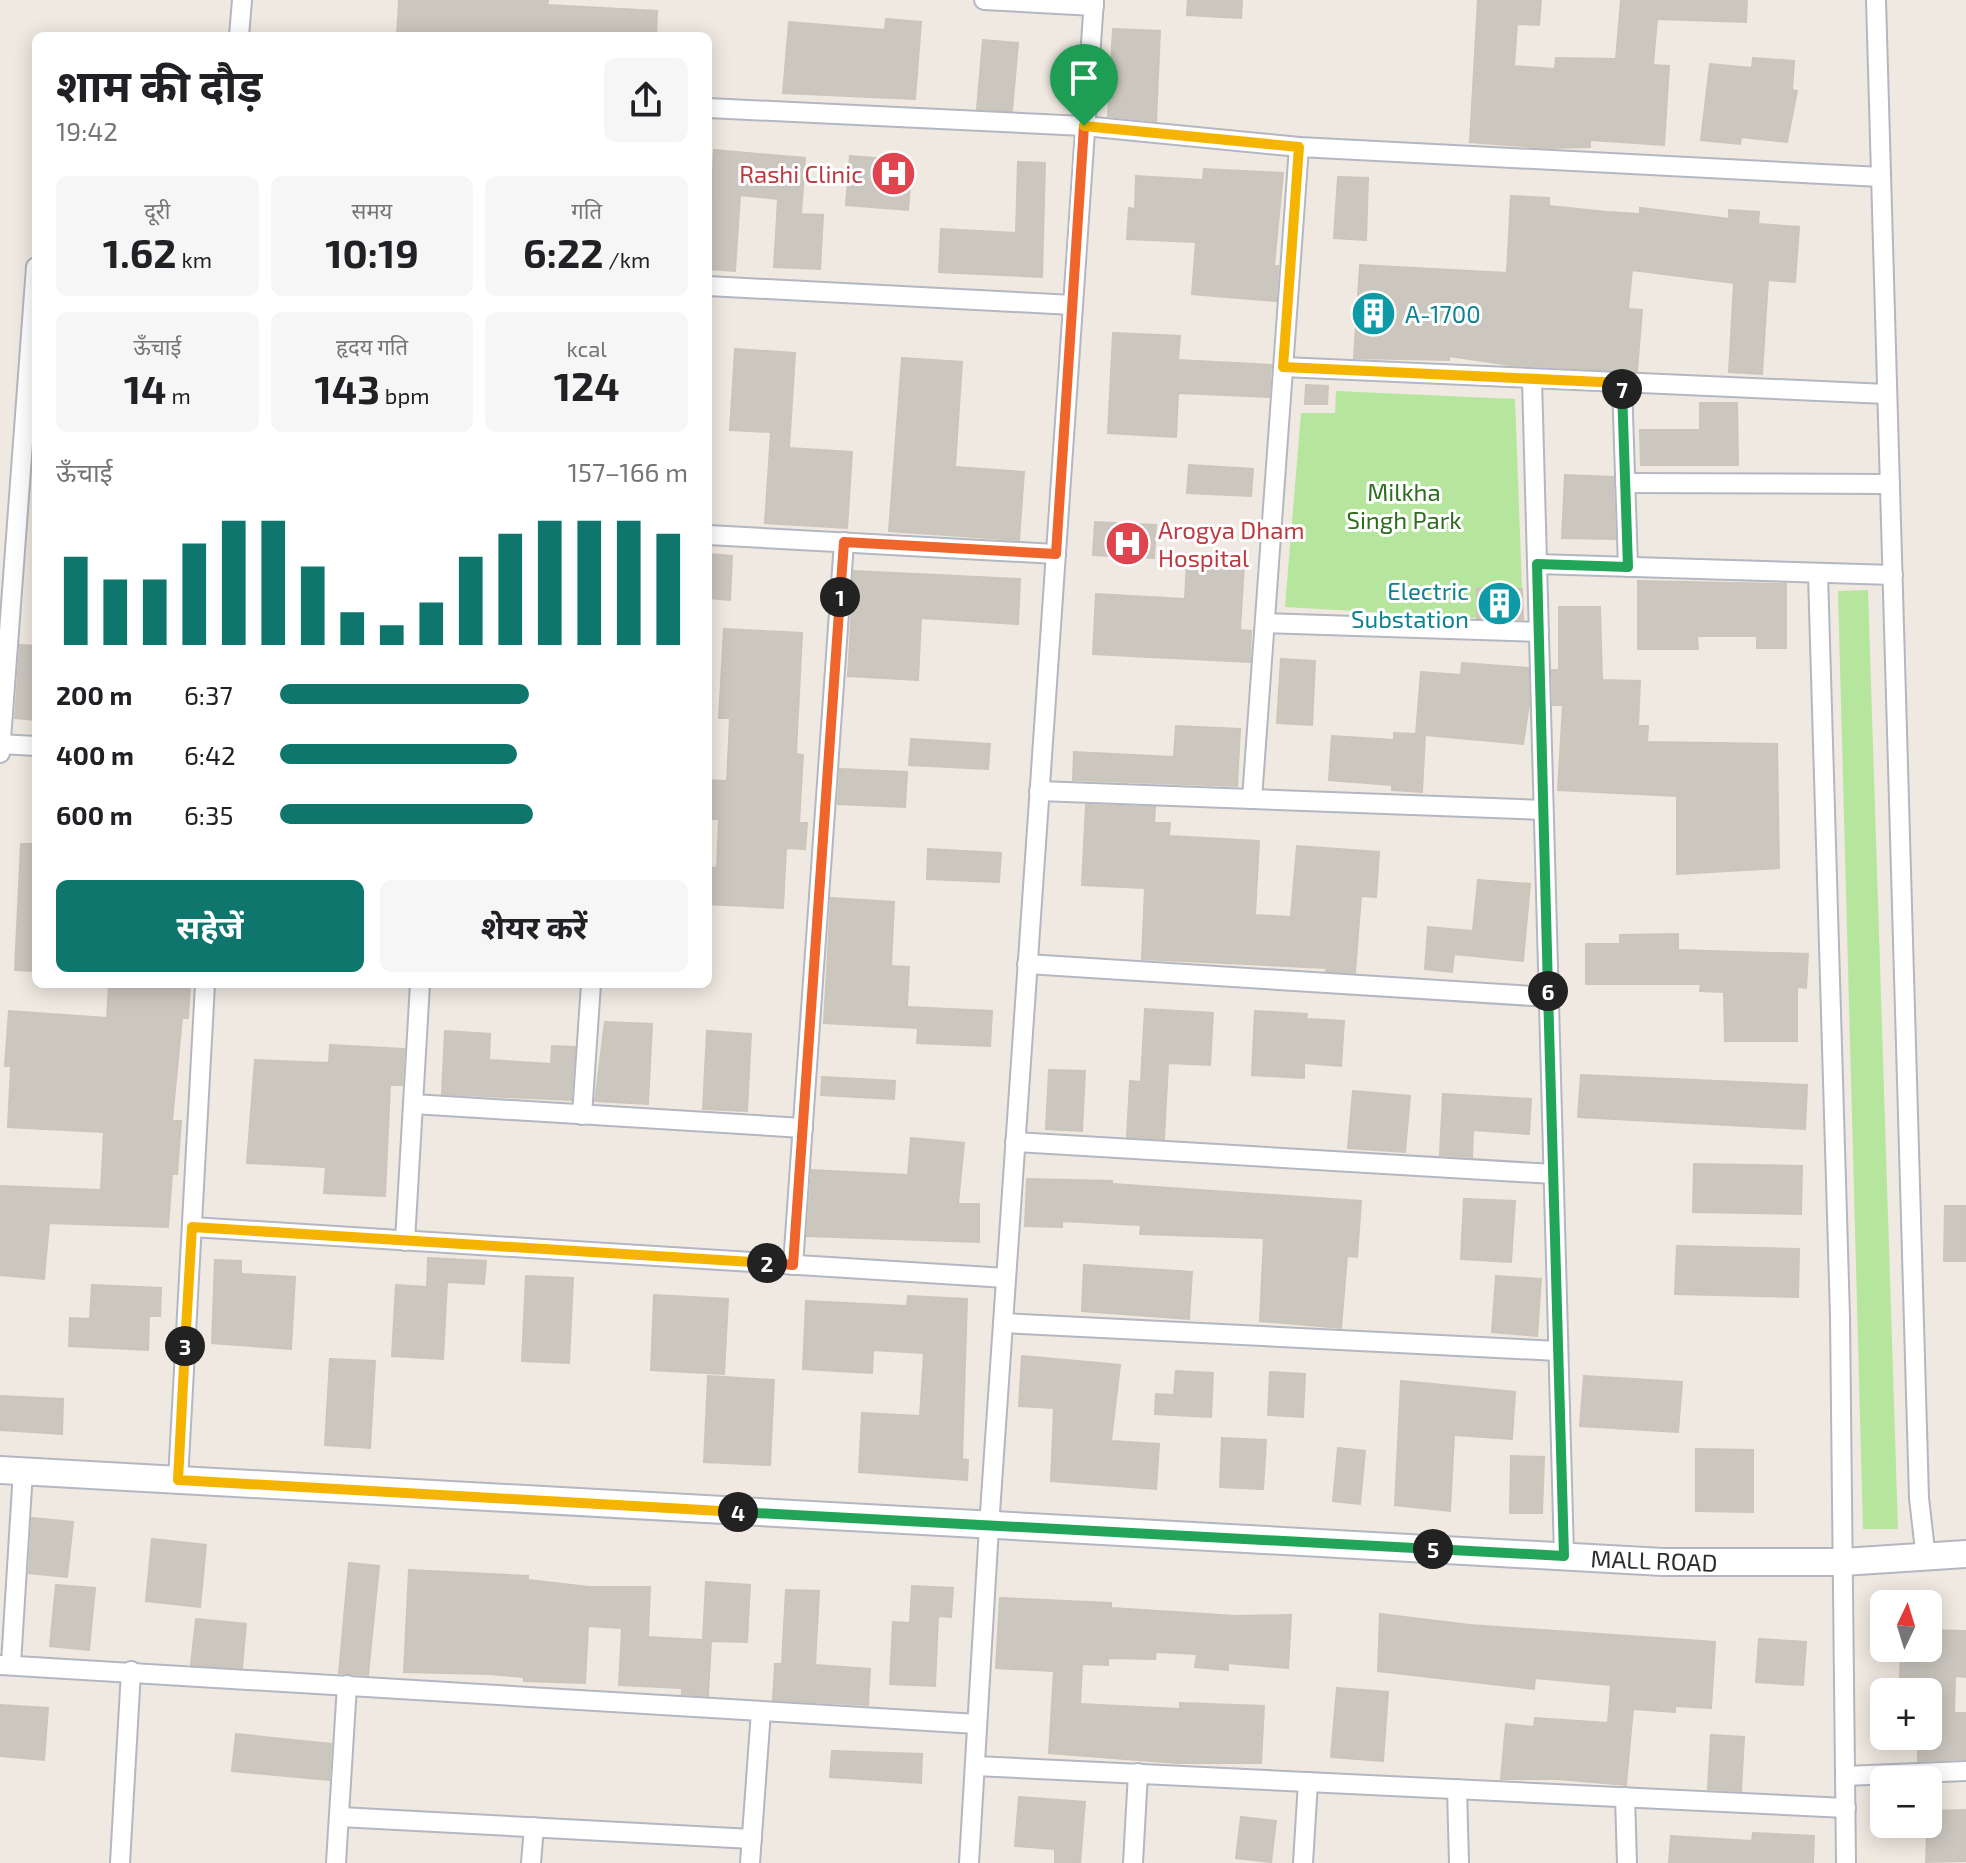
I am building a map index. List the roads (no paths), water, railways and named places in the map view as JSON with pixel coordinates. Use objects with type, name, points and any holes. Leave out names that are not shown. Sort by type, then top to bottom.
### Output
[{"type":"street","points":[[239,32],[242,0]]},
{"type":"street","points":[[969,1863],[989,1527],[1094,3],[984,0]]},
{"type":"street","points":[[1876,0],[1919,1498],[1926,1559]]},
{"type":"street","points":[[712,108],[1084,126],[1299,147],[1881,177]]},
{"type":"street","points":[[1252,799],[1299,147]]},
{"type":"street","points":[[712,286],[1073,305]]},
{"type":"street","points":[[0,753],[32,320]]},
{"type":"street","points":[[1283,367],[1887,394]]},
{"type":"street","points":[[1532,379],[1564,1556]]},
{"type":"street","points":[[1622,383],[1628,567]]},
{"type":"street","points":[[1625,483],[1890,484]]},
{"type":"street","points":[[712,535],[1056,554]]},
{"type":"street","points":[[793,1265],[844,542]]},
{"type":"street","points":[[1537,564],[1893,575]]},
{"type":"street","points":[[1818,574],[1840,1317],[1846,1863]]},
{"type":"street","points":[[1265,623],[1539,632]]},
{"type":"street","points":[[0,744],[32,746]]},
{"type":"street","points":[[1039,791],[1543,810]]},
{"type":"street","points":[[1027,964],[1548,997]]},
{"type":"street","points":[[178,1480],[205,988]]},
{"type":"street","points":[[405,1241],[420,988]]},
{"type":"street","points":[[582,1115],[591,988]]},
{"type":"street","points":[[413,1104],[803,1128]]},
{"type":"street","points":[[1015,1142],[1553,1174]]},
{"type":"street","points":[[192,1227],[1006,1278]]},
{"type":"street","points":[[1003,1323],[1558,1351]]},
{"type":"street","points":[[11,1470],[5,1664],[977,1724]]},
{"type":"street","name":"MALL ROAD","points":[[11,1470],[989,1527],[1663,1562],[1843,1562],[1966,1554]]},
{"type":"street","points":[[120,1863],[131,1671]]},
{"type":"street","points":[[336,1863],[347,1685]]},
{"type":"street","points":[[750,1863],[761,1711]]},
{"type":"street","points":[[975,1766],[1846,1808]]},
{"type":"street","points":[[1845,1776],[1966,1771]]},
{"type":"street","points":[[1133,1863],[1138,1773]]},
{"type":"street","points":[[1303,1863],[1308,1782]]},
{"type":"street","points":[[1457,1789],[1459,1863]]},
{"type":"street","points":[[1625,1797],[1627,1863]]},
{"type":"street","points":[[340,1817],[752,1839]]},
{"type":"street","points":[[531,1863],[534,1827]]},
{"type":"place","name":"Rashi Clinic","points":[[894,173]]},
{"type":"place","name":"A-1700","points":[[1374,313]]},
{"type":"place","name":"Arogya Dham Hospital","points":[[1127,543]]},
{"type":"place","name":"Electric Substation","points":[[1500,604]]},
{"type":"park label","name":"Milkha Singh Park","points":[[1404,505]]}]
